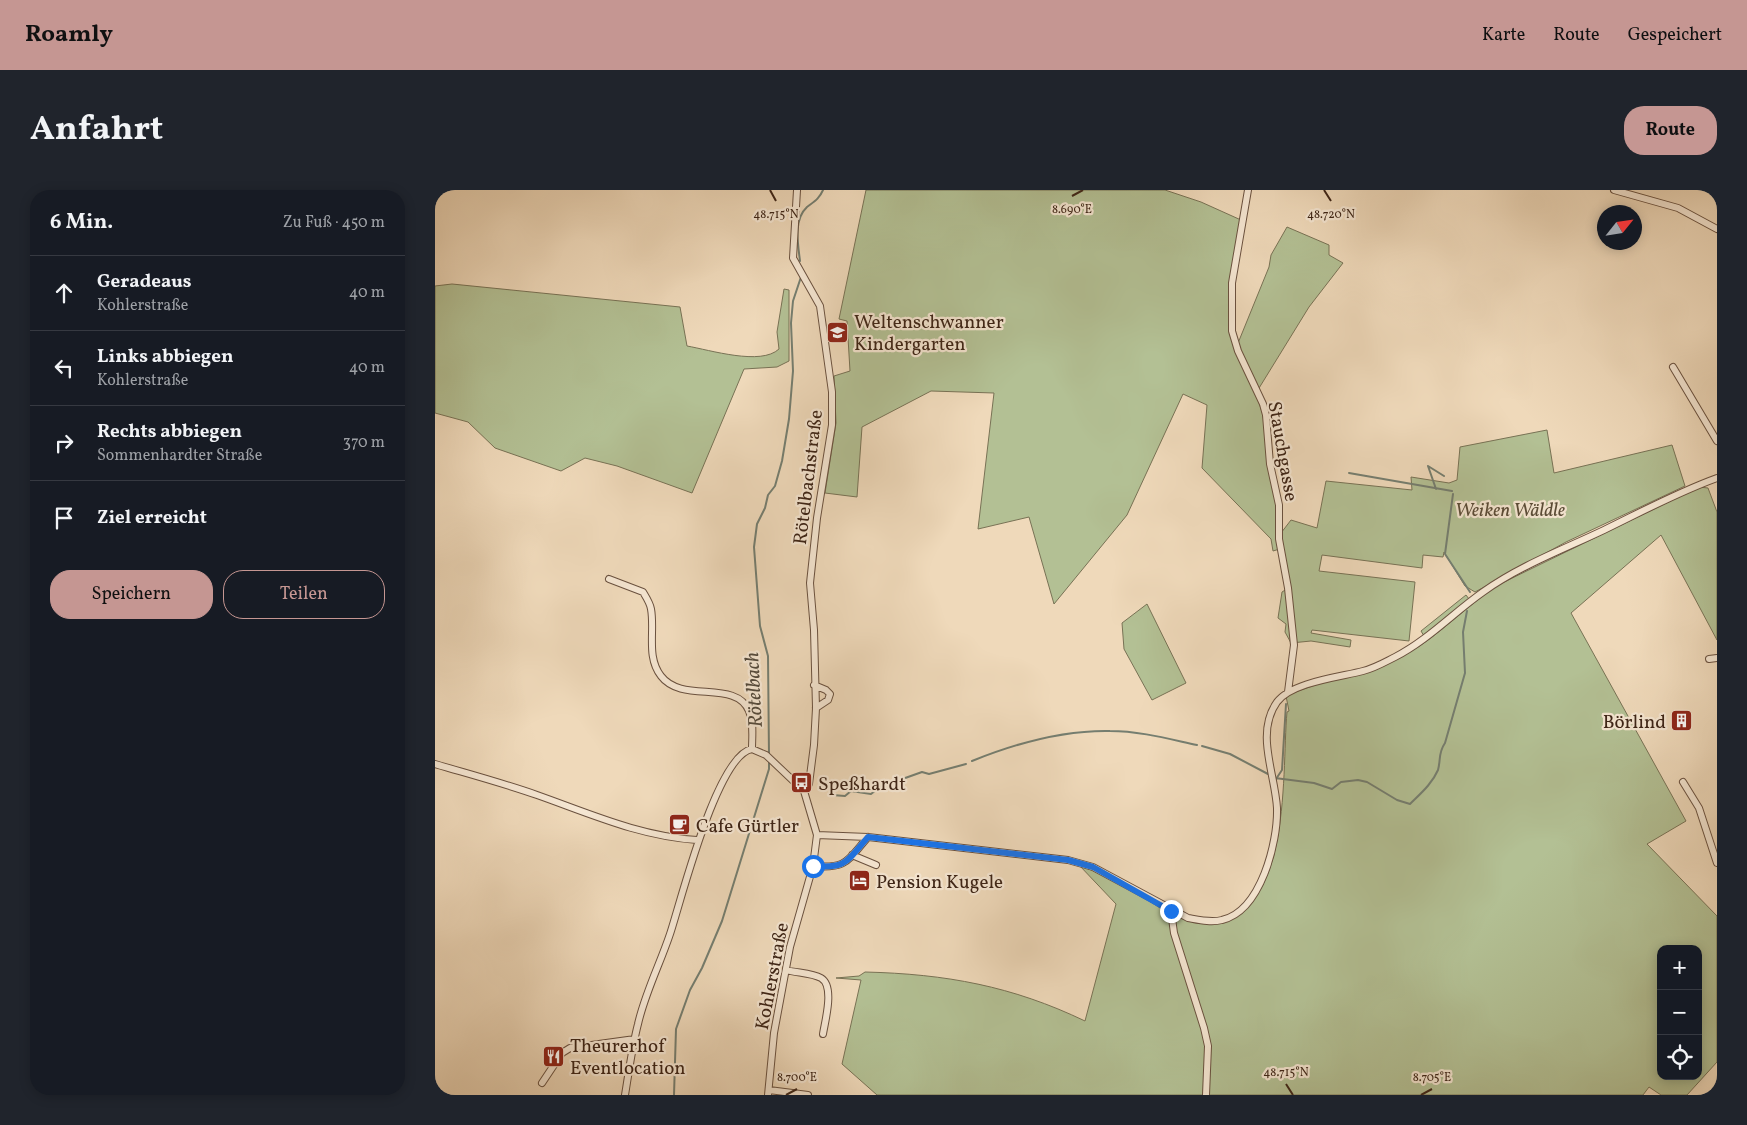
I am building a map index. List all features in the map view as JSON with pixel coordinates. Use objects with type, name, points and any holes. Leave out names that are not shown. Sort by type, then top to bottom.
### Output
[{"type":"street","name":"Rötelbachstraße","points":[[797,190],[793,258],[821,306],[832,392],[832,425],[817,518],[810,583],[814,630],[816,708],[809,784],[804,791]]},
{"type":"street","name":"Stauchgasse","points":[[1249,190],[1232,283],[1232,324],[1238,351],[1266,414],[1270,464],[1279,505],[1279,539],[1288,588],[1294,645],[1288,692]]},
{"type":"street","points":[[1614,190],[1686,211],[1717,229]]},
{"type":"street","points":[[1673,368],[1717,441]]},
{"type":"street","points":[[751,749],[766,755],[804,791],[817,835],[868,837],[1068,860],[1093,867],[1108,874],[1171,911],[1188,918],[1224,920],[1245,907],[1253,896],[1263,876],[1276,830],[1274,781],[1266,735],[1273,709],[1288,692],[1382,664],[1416,646],[1493,586],[1568,546],[1717,478]]},
{"type":"street","points":[[609,579],[643,592],[651,608],[655,665],[668,685],[687,691],[727,694],[742,701],[749,710],[752,725],[751,749]]},
{"type":"street","points":[[1709,659],[1717,658]]},
{"type":"street","name":"Rötelbachstraße","points":[[815,685],[830,694],[828,700],[816,708]]},
{"type":"street","points":[[625,1095],[638,1023],[670,934],[697,840],[712,805],[732,768],[741,755],[751,749]]},
{"type":"street","points":[[435,764],[535,794],[646,834],[665,838],[697,840]]},
{"type":"street","points":[[1683,782],[1699,808],[1717,863]]},
{"type":"street","name":"Kohlerstraße","points":[[768,1092],[774,1033],[790,947],[813,866],[817,835]]},
{"type":"street","points":[[813,866],[843,865],[868,837]]},
{"type":"street","points":[[852,855],[876,865]]},
{"type":"street","points":[[1171,911],[1173,933],[1204,1028],[1208,1046],[1206,1095]]},
{"type":"street","points":[[786,970],[821,978],[827,984],[829,991],[823,1034]]},
{"type":"street","points":[[542,1083],[562,1053],[570,1048],[635,1041]]},
{"type":"street","points":[[768,1092],[808,1095]]},
{"type":"green space","name":"Weiken Wäldle","points":[[866,190],[1165,190],[1201,202],[1241,220],[1230,283],[1236,348],[1269,267],[1271,255],[1287,227],[1329,245],[1329,255],[1343,263],[1309,307],[1256,393],[1263,415],[1281,533],[1291,520],[1317,528],[1326,481],[1412,490],[1411,477],[1449,483],[1457,480],[1460,447],[1547,430],[1554,473],[1672,445],[1685,486],[1566,542],[1475,592],[1465,586],[1444,552],[1443,557],[1423,555],[1422,568],[1322,555],[1319,571],[1415,582],[1409,641],[1312,630],[1311,633],[1351,640],[1350,647],[1311,641],[1291,643],[1285,632],[1286,624],[1278,618],[1282,592],[1290,587],[1283,548],[1273,551],[1271,539],[1202,468],[1207,405],[1183,394],[1127,515],[1054,604],[1029,517],[978,529],[994,393],[931,391],[862,427],[857,497],[825,493],[836,423],[834,376],[850,371],[847,321],[839,319]]},
{"type":"green space","points":[[452,284],[680,307],[687,346],[748,357],[771,354],[779,349],[777,332],[784,289],[789,290],[789,361],[777,367],[744,369],[692,493],[617,466],[585,458],[561,471],[495,448],[468,422],[435,413],[435,286]]},
{"type":"green space","points":[[1699,487],[1708,488],[1717,512],[1717,640],[1661,535],[1571,613],[1686,821],[1647,844],[1717,916],[1717,1062],[1702,1078],[1702,945],[1657,945],[1657,1080],[1701,1080],[1687,1095],[1661,1095],[1649,1087],[1643,1095],[877,1095],[842,1064],[861,980],[836,978],[859,976],[865,972],[895,973],[978,984],[1031,999],[1085,1021],[1116,904],[1079,865],[1116,880],[1170,914],[1188,920],[1223,920],[1248,906],[1265,881],[1275,848],[1281,812],[1287,712],[1289,711],[1286,696],[1378,666],[1408,653],[1431,638],[1500,584]]},
{"type":"green space","points":[[1466,595],[1469,599],[1424,636],[1421,631]]},
{"type":"green space","points":[[1147,604],[1186,683],[1152,700],[1124,649],[1122,623]]},
{"type":"waterway","name":"Rötelbach","points":[[800,261],[798,225],[803,212],[818,198],[823,190]]},
{"type":"waterway","name":"Rötelbach","points":[[769,756],[768,656],[760,626],[754,547],[757,524],[765,508],[768,495],[775,486],[782,461],[789,419],[793,371],[791,323],[793,301],[801,277]]},
{"type":"waterway","points":[[1436,489],[1428,466],[1444,476]]},
{"type":"waterway","points":[[1349,473],[1452,491]]},
{"type":"waterway","points":[[1453,494],[1445,554],[1470,592]]},
{"type":"waterway","points":[[1275,778],[1314,783],[1332,789],[1341,782],[1358,780],[1367,782],[1397,800],[1410,804],[1422,793],[1438,770],[1441,750],[1445,743],[1465,673],[1463,632],[1467,611]]},
{"type":"waterway","points":[[1276,779],[1282,770],[1286,704]]},
{"type":"waterway","points":[[972,761],[1040,739],[1093,731],[1132,732],[1197,745]]},
{"type":"waterway","points":[[1202,746],[1230,754],[1268,774]]},
{"type":"waterway","name":"Rötelbach","points":[[674,1095],[676,1029],[690,990],[702,968],[722,921],[769,769],[769,760]]},
{"type":"waterway","points":[[832,795],[845,796],[851,791],[871,794],[880,787],[922,772],[929,774],[966,764]]},
{"type":"place","name":"Weltenschwanner Kindergarten","points":[[838,332]]},
{"type":"place","name":"Börlind","points":[[1682,721]]},
{"type":"place","name":"Speßhardt","points":[[802,783]]},
{"type":"place","name":"Cafe Gürtler","points":[[680,825]]},
{"type":"place","name":"Pension Kugele","points":[[860,881]]},
{"type":"place","name":"Theurerhof Eventlocation","points":[[554,1056]]},
{"type":"route","points":[[813,866],[833,868],[843,865],[868,837],[1046,856],[1093,867],[1171,911]]}]
